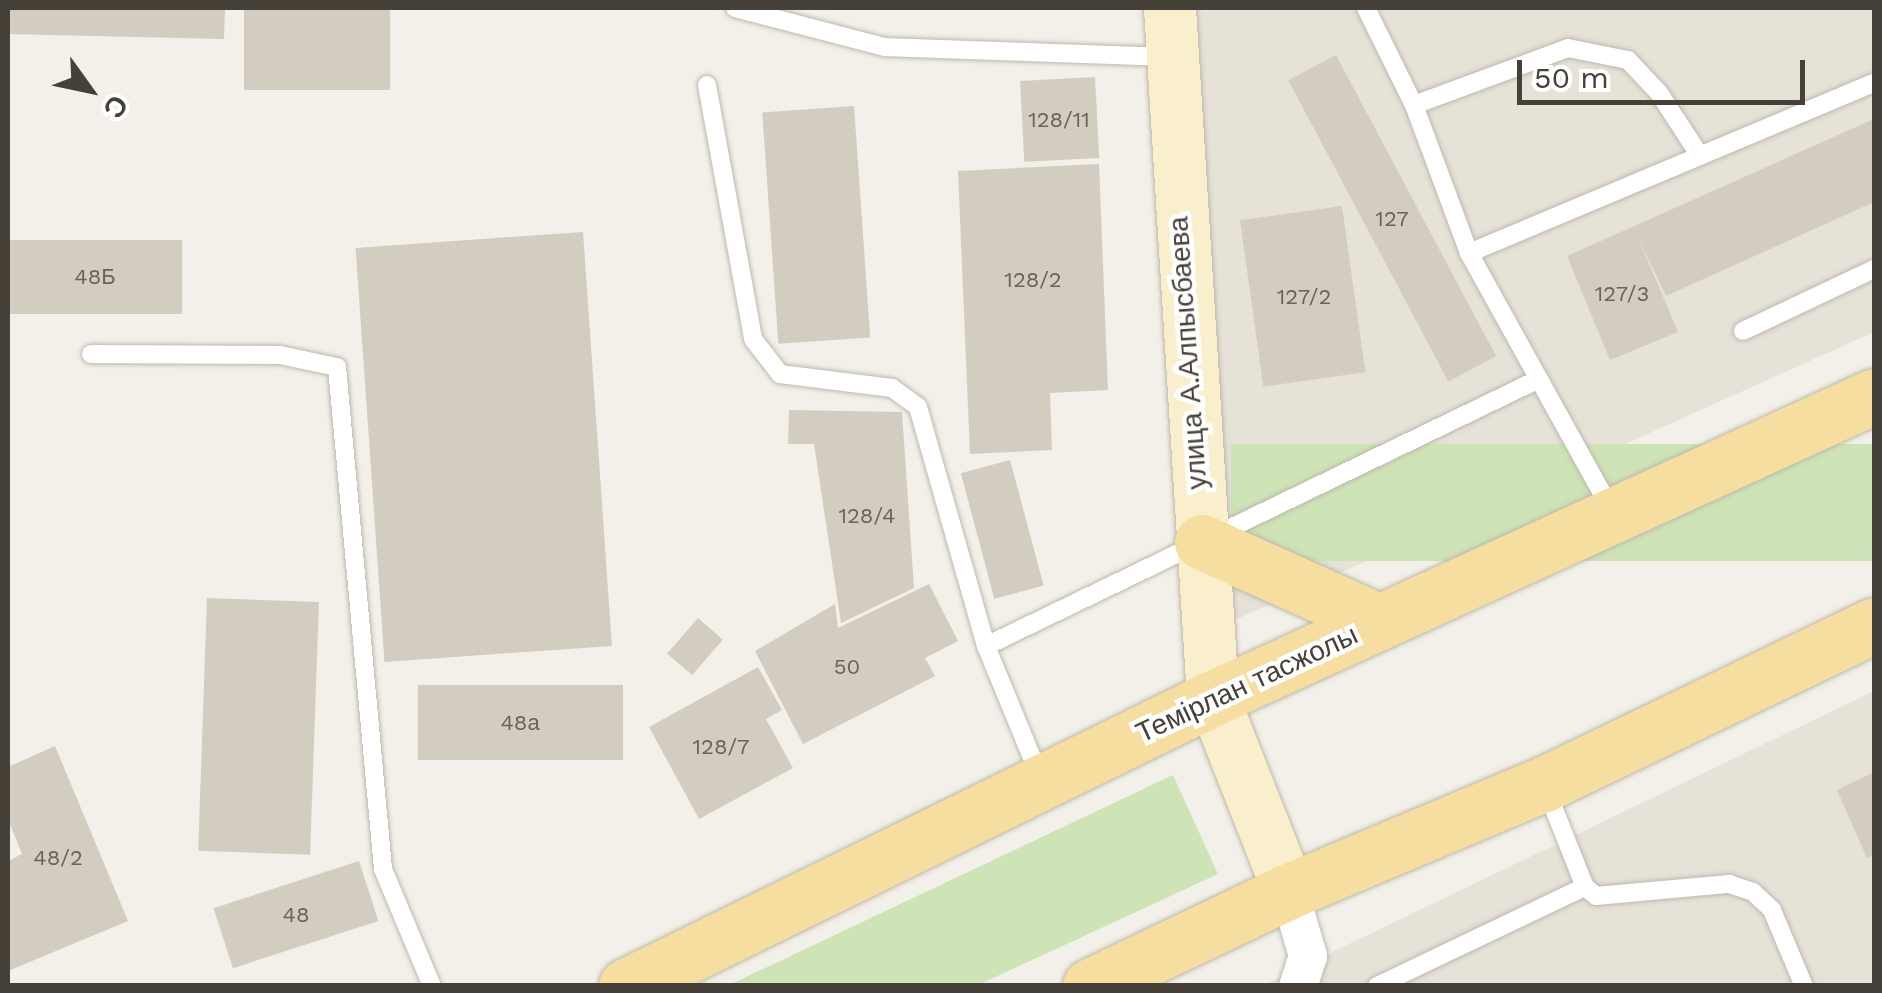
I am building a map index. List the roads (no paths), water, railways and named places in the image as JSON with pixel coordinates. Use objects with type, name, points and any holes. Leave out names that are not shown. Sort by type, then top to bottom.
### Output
[{"type":"main road","name":"Темірлан тасжолы","points":[[626,986],[1213,698],[1874,396]]},
{"type":"main road","points":[[1202,539],[1380,622]]},
{"type":"main road","points":[[1090,986],[1289,890],[1544,784],[1874,625]]},
{"type":"street","name":"улица А.Алпысбаева","points":[[1171,32],[1213,698],[1289,890]]},
{"type":"street","points":[[1289,890],[1308,956],[1298,986]]},
{"type":"lane","points":[[735,8],[788,14],[885,48],[1171,32]]},
{"type":"lane","points":[[1366,8],[1414,105],[1469,253],[1615,515]]},
{"type":"lane","points":[[1414,105],[1568,48],[1628,60],[1660,92],[1700,156]]},
{"type":"lane","points":[[1469,253],[1874,83]]},
{"type":"lane","points":[[707,85],[753,340],[780,374],[892,388],[918,407],[986,646],[1042,782]]},
{"type":"lane","points":[[1743,331],[1874,270]]},
{"type":"lane","points":[[90,354],[280,355],[337,367],[384,869],[432,986]]},
{"type":"lane","points":[[986,646],[1539,379]]},
{"type":"lane","points":[[1544,784],[1585,887],[1611,899],[1728,884],[1753,892],[1772,910],[1804,986]]},
{"type":"lane","points":[[1377,986],[1585,887]]}]
